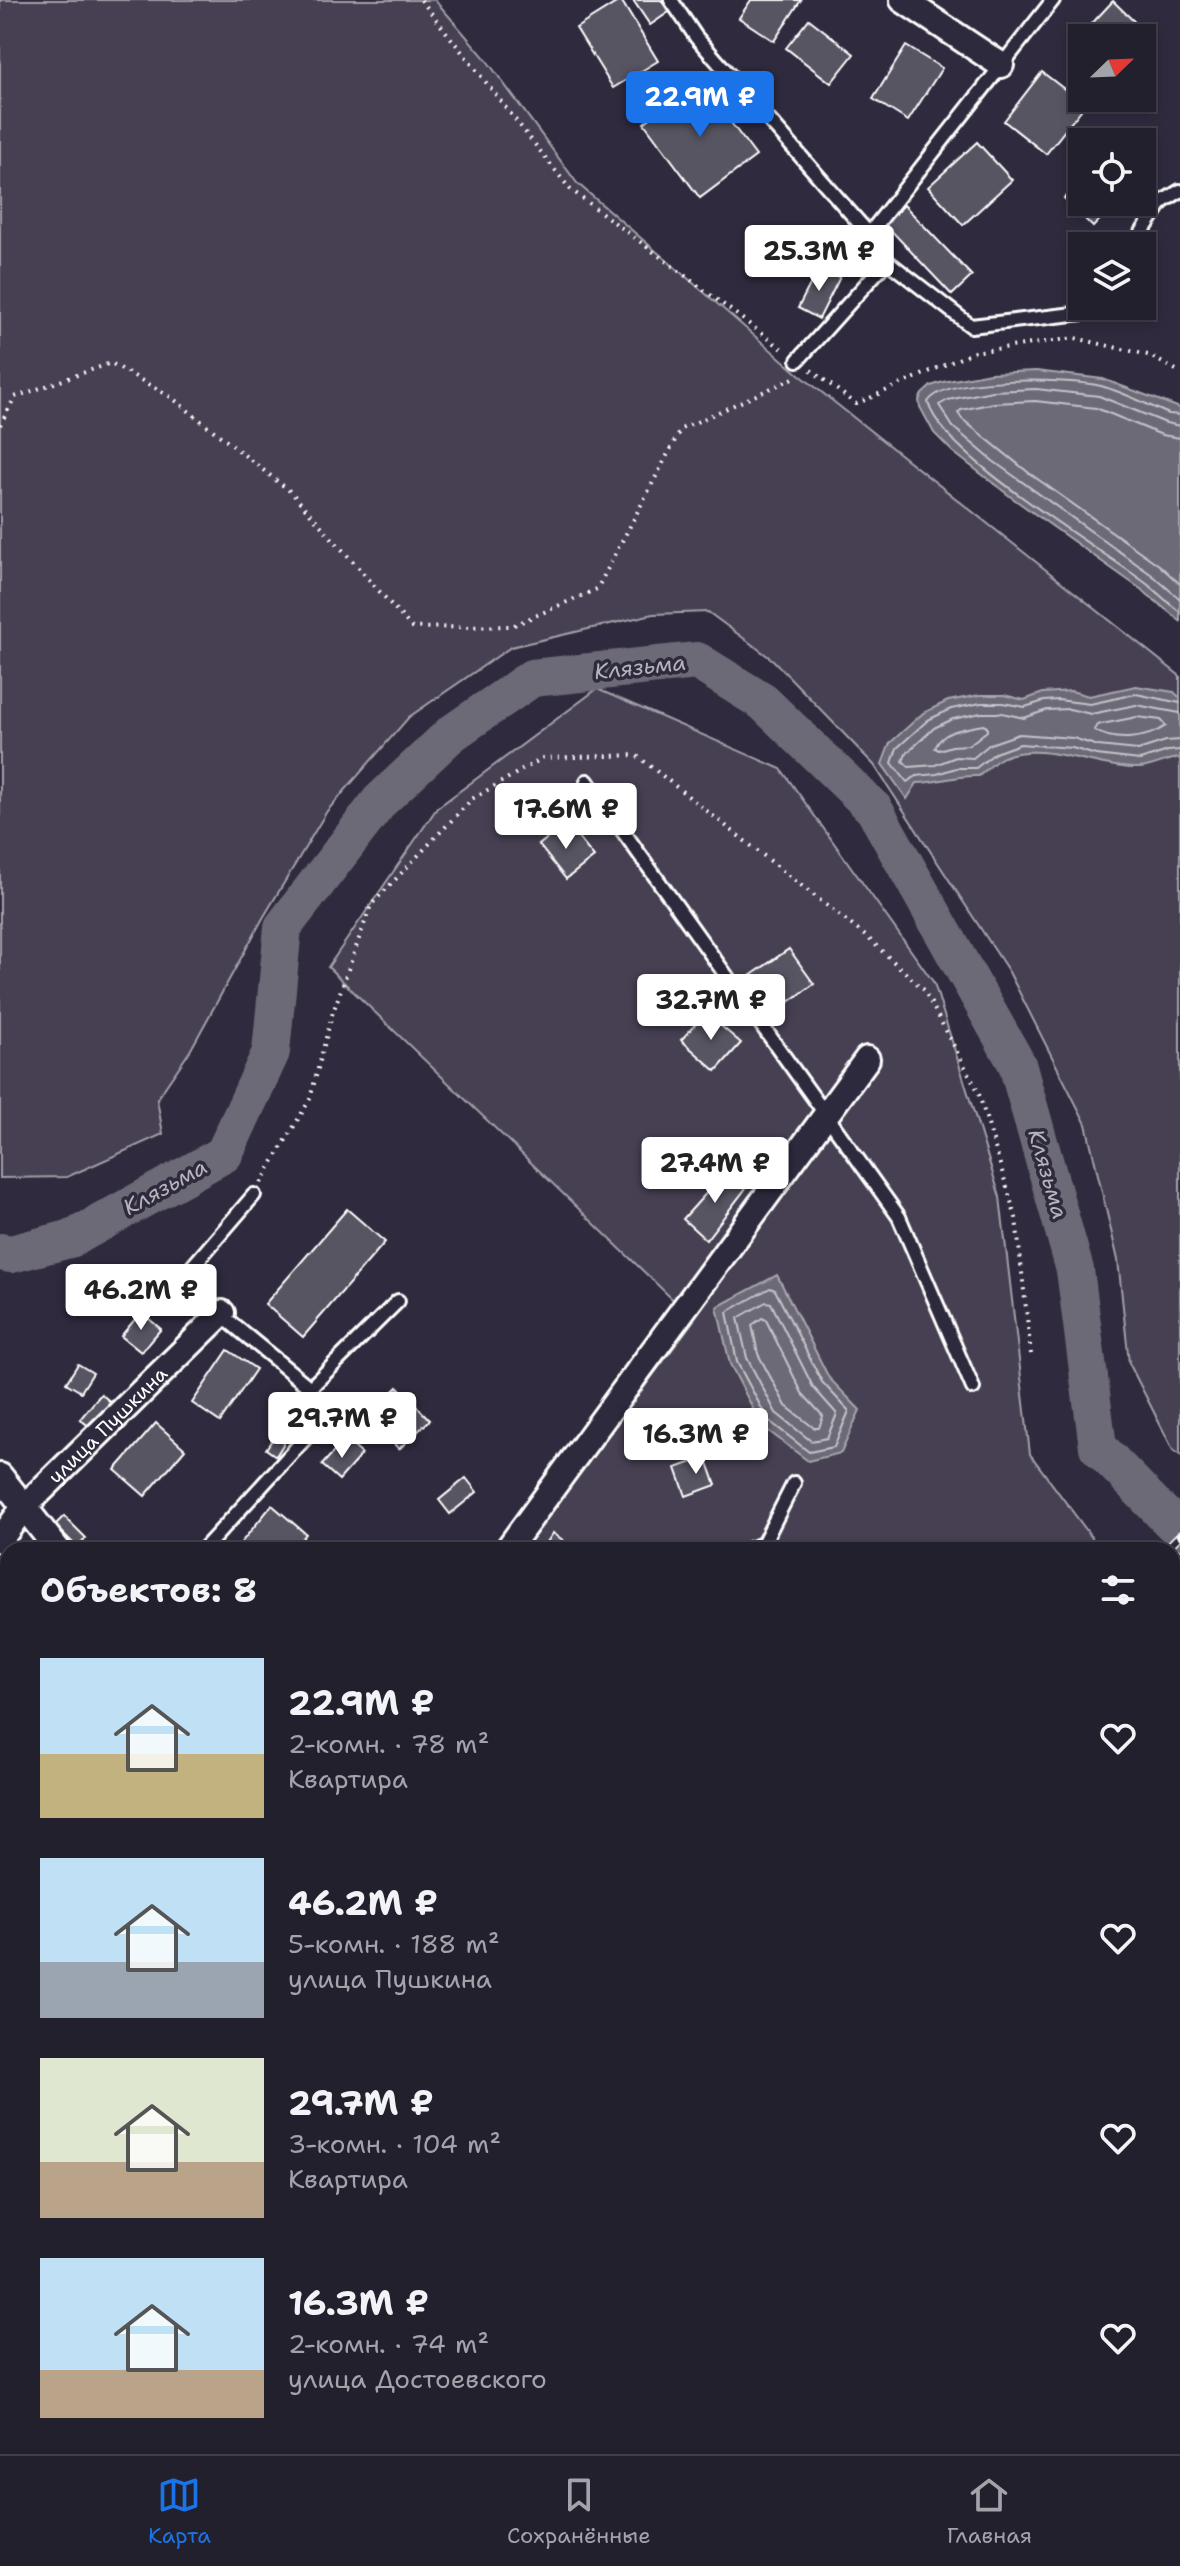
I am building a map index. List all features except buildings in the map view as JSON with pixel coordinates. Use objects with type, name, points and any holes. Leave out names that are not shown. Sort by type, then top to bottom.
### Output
[{"type":"street","points":[[903,0],[1001,65]]},
{"type":"street","points":[[513,1542],[867,1059]]},
{"type":"street","name":"улица Пушкина","points":[[0,1540],[24,1507],[222,1313]]},
{"type":"street","points":[[0,1476],[52,1542]]},
{"type":"lane","points":[[671,0],[696,37],[869,234],[887,261],[971,326],[1068,315]]},
{"type":"lane","points":[[869,234],[1053,0]]},
{"type":"lane","points":[[1142,232],[1162,202],[1180,191]]},
{"type":"lane","points":[[798,360],[887,261]]},
{"type":"lane","points":[[587,781],[899,1217],[973,1388]]},
{"type":"lane","points":[[254,1195],[180,1281],[310,1388],[398,1301]]},
{"type":"lane","points":[[210,1542],[321,1421]]},
{"type":"lane","points":[[764,1542],[794,1483]]},
{"type":"path","points":[[421,0],[570,189],[856,404],[974,352],[1075,338],[1148,355],[1180,372]]},
{"type":"path","points":[[0,425],[15,397],[111,363],[171,397],[291,492],[412,628],[512,626],[597,589],[681,429],[811,370]]},
{"type":"path","points":[[254,1195],[310,1099],[332,1015],[371,905],[472,799],[543,758],[636,755],[868,938],[924,990],[978,1091],[1016,1218],[1031,1354]]},
{"type":"shaded area","points":[[0,0],[435,0],[485,58],[577,183],[800,375],[1180,676],[1180,1455],[1173,1450],[1129,1363],[1118,1260],[1086,1124],[1009,972],[874,765],[773,660],[708,612],[653,614],[511,647],[409,717],[327,811],[263,918],[190,1051],[157,1099],[163,1134],[67,1177],[0,1178]]},
{"type":"shaded area","points":[[597,689],[781,769],[934,983],[1000,1197],[1030,1454],[1095,1542],[529,1542],[694,1320],[328,967],[437,808]]},
{"type":"water","points":[[1036,371],[1103,379],[1180,408],[1180,621],[953,452],[934,433],[920,407],[922,394],[931,386],[943,382],[990,373]]},
{"type":"water","points":[[1136,686],[1174,692],[1180,698],[1180,758],[1138,768],[1048,753],[1013,754],[998,760],[979,776],[917,783],[907,799],[882,764],[890,743],[923,713],[948,701],[980,695],[1004,695],[1024,700],[1043,693],[1071,691],[1089,696]]},
{"type":"water","points":[[777,1275],[829,1378],[860,1410],[841,1453],[808,1461],[762,1426],[730,1364],[717,1307]]},
{"type":"waterway","name":"Клязьма","points":[[0,1252],[11,1254],[73,1238],[224,1154],[271,1052],[283,927],[380,801],[451,734],[532,678],[697,661],[763,702],[874,809],[1017,1064],[1075,1270],[1098,1447],[1180,1531]]},
{"type":"railway","points":[[1173,1542],[1180,1535]]}]
